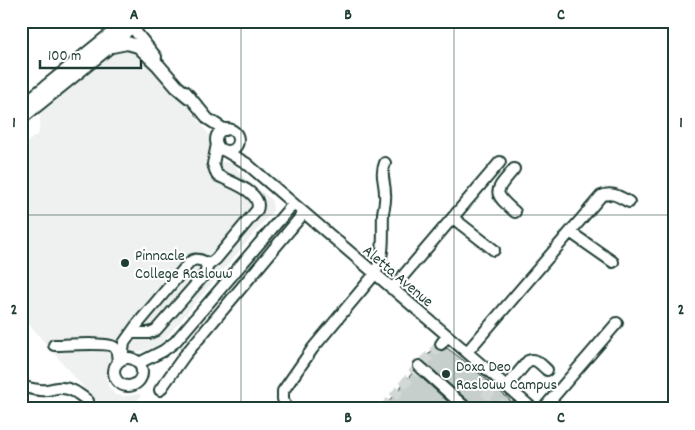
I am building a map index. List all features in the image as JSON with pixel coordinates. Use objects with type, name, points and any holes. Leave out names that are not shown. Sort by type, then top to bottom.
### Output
[{"type":"main road","points":[[21,118],[109,47],[131,23]]},
{"type":"main road","points":[[21,107],[131,23]]},
{"type":"main road","points":[[109,47],[127,42],[138,46],[189,96]]},
{"type":"street","points":[[131,23],[208,119],[219,145],[229,151],[235,147],[238,140],[232,131],[225,130],[208,119]]},
{"type":"street","points":[[132,334],[149,333],[156,330],[205,274],[207,266],[216,259],[259,206],[252,194],[238,184],[217,175],[213,164],[219,145],[219,134],[225,130]]},
{"type":"street","name":"Aletta Avenue","points":[[238,140],[246,163]]},
{"type":"street","name":"Aletta Avenue","points":[[219,145],[246,163],[392,289],[444,340],[467,352],[504,389],[533,409]]},
{"type":"street","points":[[392,289],[500,162]]},
{"type":"street","points":[[289,409],[283,399],[283,390],[313,348],[374,274],[381,261],[384,244],[383,212],[385,194],[382,174],[385,163]]},
{"type":"street","points":[[514,169],[498,192],[501,200],[515,212]]},
{"type":"street","points":[[489,175],[502,184]]},
{"type":"street","points":[[467,352],[601,196],[612,194],[629,202]]},
{"type":"street","points":[[139,363],[163,352],[175,342],[292,204]]},
{"type":"street","points":[[160,390],[185,355],[303,214]]},
{"type":"street","points":[[453,218],[494,250]]},
{"type":"street","points":[[570,232],[613,262]]},
{"type":"street","points":[[120,360],[131,358],[139,363],[142,376],[136,383],[128,386],[120,382],[115,375],[124,342],[191,261],[200,260],[205,262],[207,266]]},
{"type":"street","points":[[542,409],[617,323]]},
{"type":"street","points":[[102,345],[124,342]]},
{"type":"street","points":[[54,345],[112,346],[115,348],[120,360]]},
{"type":"street","points":[[504,389],[530,360],[535,360],[547,370]]},
{"type":"street","points":[[419,366],[467,409]]},
{"type":"street","points":[[21,386],[36,390],[68,389],[88,401]]},
{"type":"shaded area","name":"Pinnacle College Raslouw","points":[[124,42],[144,47],[210,136],[209,151],[222,162],[232,163],[244,177],[272,200],[273,211],[159,346],[143,351],[114,355],[110,359],[106,370],[106,377],[108,386],[115,395],[128,396],[139,394],[141,396],[131,409],[102,409],[21,315],[21,147],[39,133],[41,108]]},
{"type":"building","points":[[435,347],[441,351],[447,348],[511,401],[505,409],[474,409],[472,404],[423,361]]},
{"type":"building","points":[[414,371],[456,409],[382,409]]},
{"type":"tunnel","points":[[384,409],[419,366],[441,344]]},
{"type":"tunnel","points":[[475,409],[494,387]]},
{"type":"tunnel","points":[[499,409],[508,399]]},
{"type":"place","name":"Pinnacle College Raslouw","points":[[125,263]]},
{"type":"place","name":"Doxa Deo Raslouw Campus","points":[[446,374]]}]
